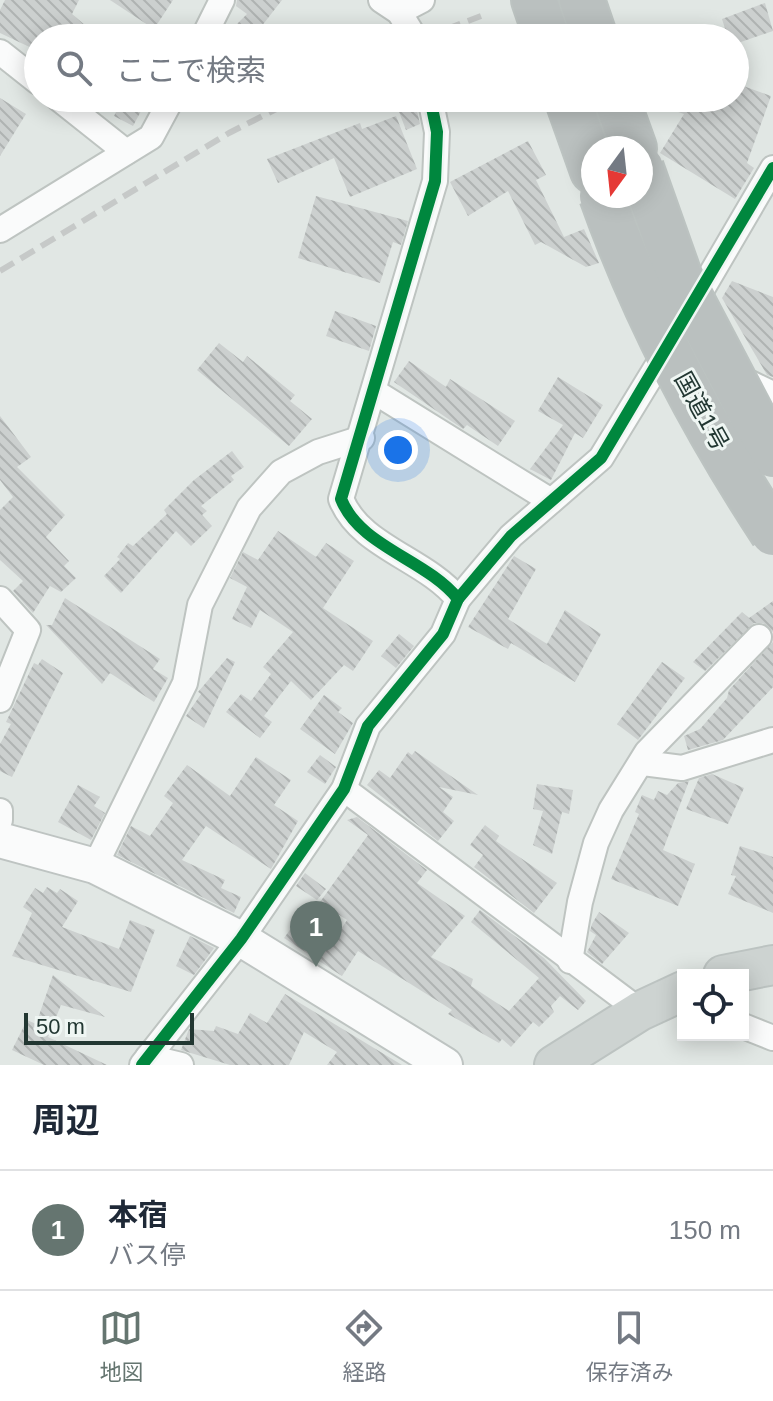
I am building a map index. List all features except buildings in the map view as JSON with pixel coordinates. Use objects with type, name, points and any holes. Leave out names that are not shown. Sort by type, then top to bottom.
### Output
[{"type":"highway","points":[[534,0],[542,24]]},
{"type":"highway","points":[[582,0],[590,24]]},
{"type":"highway","points":[[572,112],[581,137]]},
{"type":"highway","points":[[621,112],[630,136]]},
{"type":"highway","name":"国道1号","points":[[653,202],[680,278],[773,455]]},
{"type":"highway","name":"国道1号","points":[[607,208],[635,282],[680,374],[773,533]]},
{"type":"main road","points":[[749,970],[773,965]]},
{"type":"main road","points":[[554,1065],[669,1000]]},
{"type":"street","points":[[210,24],[222,0]]},
{"type":"street","points":[[404,24],[390,6],[422,0]]},
{"type":"street","points":[[597,0],[605,24]]},
{"type":"street","points":[[0,52],[24,71]]},
{"type":"street","points":[[76,112],[126,152]]},
{"type":"street","points":[[0,230],[151,137],[164,112]]},
{"type":"street","points":[[433,112],[437,132],[435,181],[362,438],[341,499],[350,520],[446,584],[458,599]]},
{"type":"street","points":[[636,112],[703,285],[750,383],[773,422]]},
{"type":"street","points":[[145,1061],[241,939],[344,789],[368,726],[443,634],[458,599],[511,536],[601,458],[649,383],[773,168]]},
{"type":"street","points":[[750,383],[773,394]]},
{"type":"street","points":[[375,392],[551,501]]},
{"type":"street","points":[[95,866],[185,683],[200,605],[249,508],[281,472],[318,452],[362,438]]},
{"type":"street","points":[[0,599],[28,630],[0,700]]},
{"type":"street","points":[[570,961],[596,843],[611,810],[643,763],[647,752],[759,637]]},
{"type":"street","points":[[643,763],[682,768],[773,740]]},
{"type":"street","points":[[344,789],[570,961],[669,1000]]},
{"type":"street","points":[[0,811],[0,820]]},
{"type":"street","points":[[0,840],[95,866],[241,939],[445,1065]]},
{"type":"street","points":[[749,1029],[771,1038]]},
{"type":"street","points":[[145,1061],[181,1065]]},
{"type":"railway","points":[[460,24],[481,16]]},
{"type":"railway","points":[[0,271],[229,133],[270,112]]},
{"type":"cycle path","points":[[142,1065],[241,939],[344,789],[368,726],[443,634],[458,599],[429,573],[363,529],[341,499],[435,181],[437,132],[433,112]]},
{"type":"cycle path","points":[[458,599],[511,536],[601,458],[773,168]]},
{"type":"place","name":"本宿","points":[[316,967]]}]
